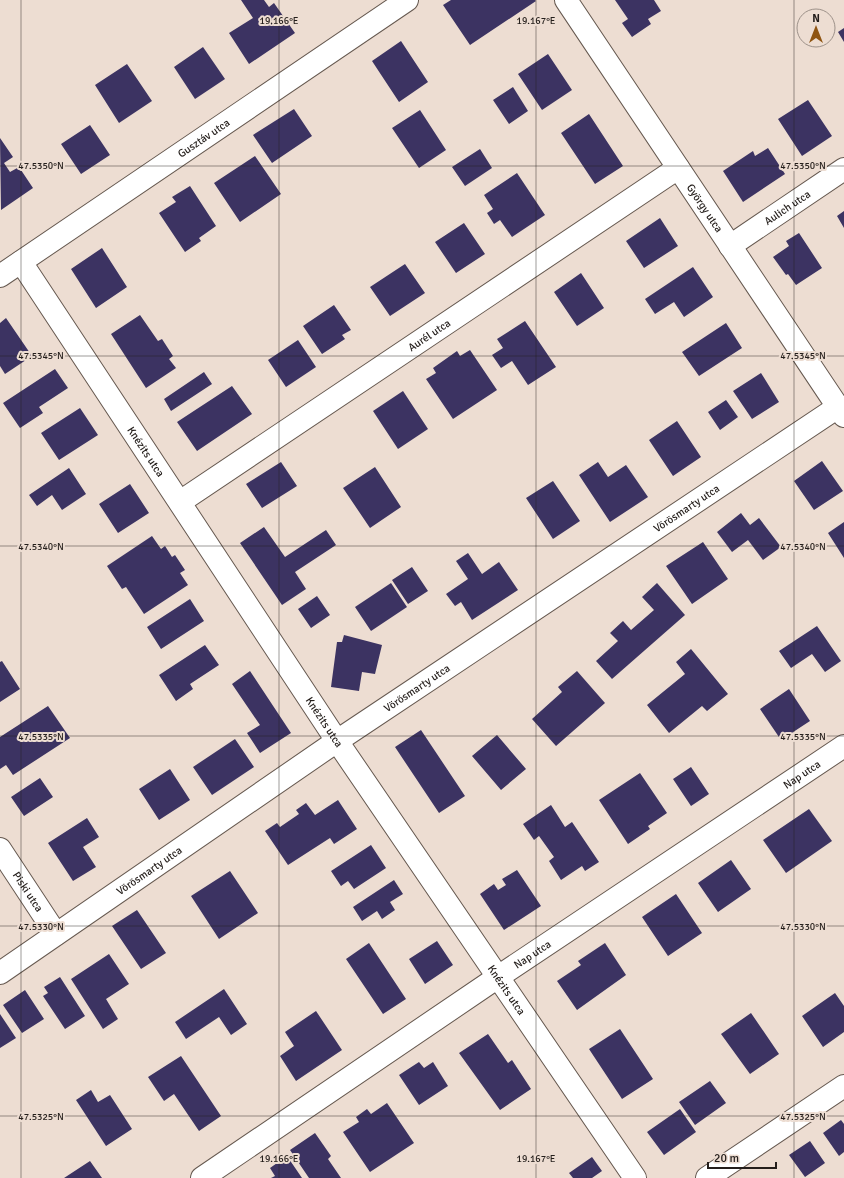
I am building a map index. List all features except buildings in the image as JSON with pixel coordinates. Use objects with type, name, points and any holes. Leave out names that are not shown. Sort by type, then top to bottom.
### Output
[{"type":"street","name":"Gusztáv utca","points":[[0,276],[407,0]]},
{"type":"street","name":"György utca","points":[[566,0],[841,412]]},
{"type":"street","name":"Aurél utca","points":[[180,502],[678,168]]},
{"type":"street","name":"Aulich utca","points":[[730,246],[844,169]]},
{"type":"street","name":"Knézits utca","points":[[21,262],[337,741],[635,1178]]},
{"type":"street","name":"Vörösmarty utca","points":[[0,973],[337,741],[841,412]]},
{"type":"street","name":"Nap utca","points":[[202,1178],[498,977],[844,746]]},
{"type":"street","name":"Piski utca","points":[[0,848],[56,934]]},
{"type":"street","points":[[707,1178],[844,1086]]}]
